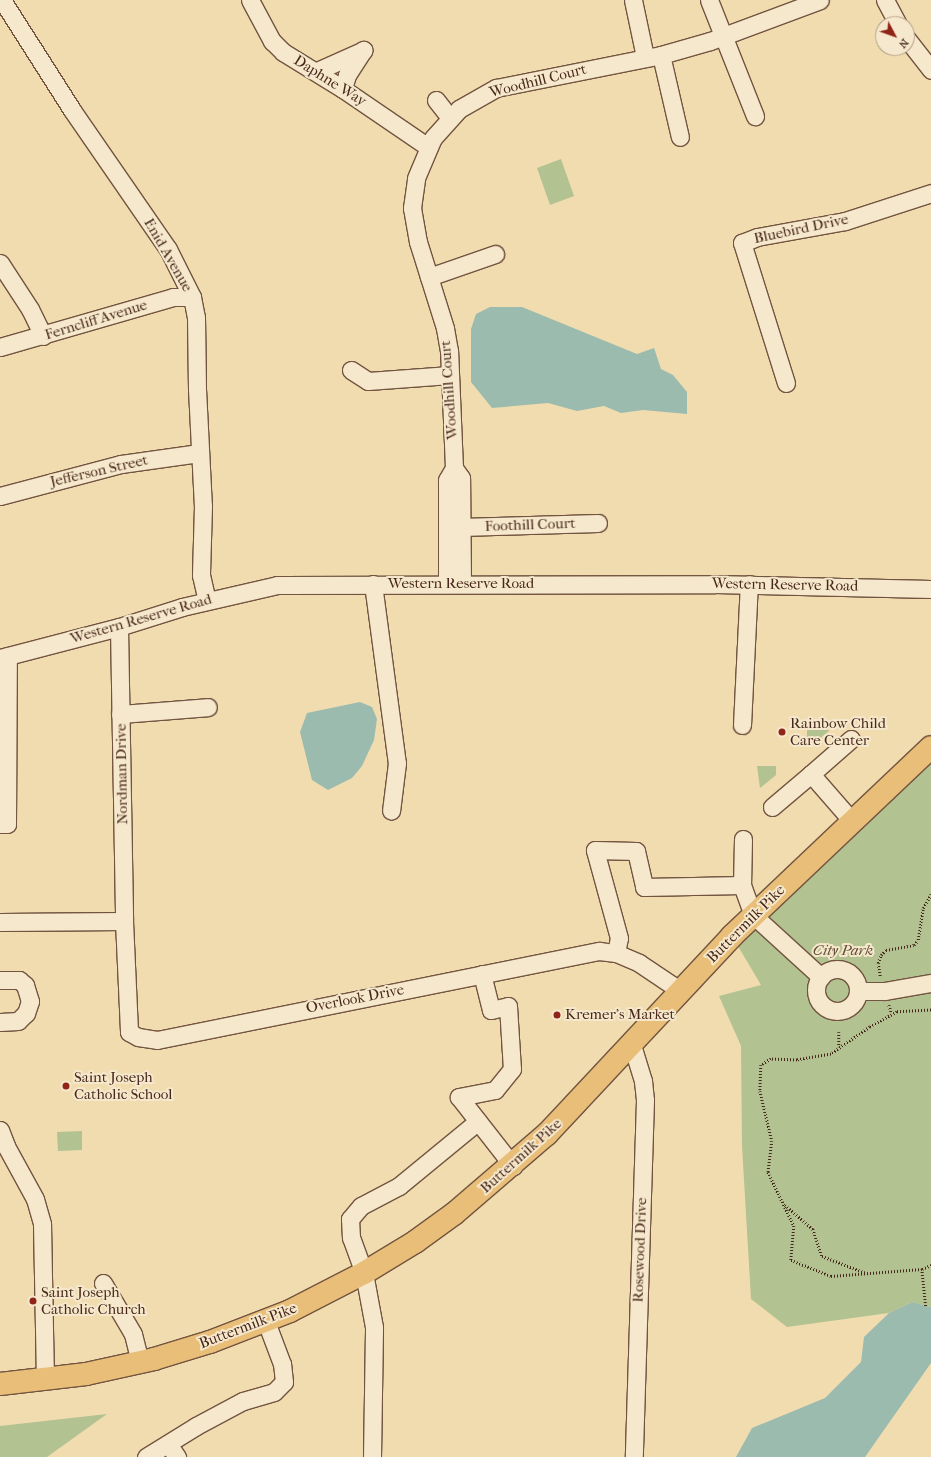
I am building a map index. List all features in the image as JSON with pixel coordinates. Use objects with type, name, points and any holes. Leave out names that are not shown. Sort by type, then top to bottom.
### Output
[{"type":"main road","name":"Buttermilk Pike","points":[[0,1384],[45,1380],[140,1362],[210,1342],[290,1310],[364,1273],[455,1213],[513,1166],[582,1099],[753,915],[931,746]]},
{"type":"street","name":"Enid Avenue","points":[[2,0],[72,110],[168,249],[192,296],[196,317],[199,453],[203,506],[201,575],[206,600]]},
{"type":"street","name":"Daphne Way","points":[[250,0],[272,41],[283,52],[343,89],[428,147]]},
{"type":"street","points":[[633,0],[680,137]]},
{"type":"street","points":[[709,0],[755,116]]},
{"type":"street","name":"Woodhill Court","points":[[454,584],[461,527],[461,478],[454,468],[450,375],[445,328],[418,242],[412,208],[416,178],[428,147],[450,118],[477,97],[496,88],[653,56],[724,36],[820,0]]},
{"type":"street","points":[[885,0],[894,16]]},
{"type":"street","points":[[915,49],[931,70]]},
{"type":"street","points":[[317,72],[364,50],[347,75],[343,89]]},
{"type":"street","points":[[436,100],[450,118]]},
{"type":"street","name":"Bluebird Drive","points":[[786,383],[742,243],[757,237],[845,221],[931,193]]},
{"type":"street","points":[[429,277],[495,254]]},
{"type":"street","points":[[0,263],[30,309],[43,336]]},
{"type":"street","name":"Ferncliff Avenue","points":[[0,347],[43,336],[173,297],[192,296]]},
{"type":"street","points":[[351,370],[368,381],[450,375]]},
{"type":"street","name":"Jefferson Street","points":[[0,496],[127,463],[199,453]]},
{"type":"street","name":"Woodhill Court","points":[[454,468],[446,480],[454,584]]},
{"type":"street","name":"Foothill Court","points":[[461,527],[598,523]]},
{"type":"street","points":[[373,584],[397,763],[391,811]]},
{"type":"street","points":[[742,725],[749,584]]},
{"type":"street","name":"Western Reserve Road","points":[[4,657],[119,627],[206,600],[277,585],[749,584],[931,590]]},
{"type":"street","name":"Nordman Drive","points":[[119,627],[124,922]]},
{"type":"street","points":[[3,824],[4,657]]},
{"type":"street","points":[[120,714],[208,707]]},
{"type":"street","points":[[772,807],[851,739]]},
{"type":"street","points":[[811,774],[852,821]]},
{"type":"street","points":[[743,839],[742,885],[753,915],[821,977]]},
{"type":"street","points":[[616,953],[619,938],[595,850],[636,851],[644,887],[742,885]]},
{"type":"street","points":[[0,922],[124,922]]},
{"type":"street","name":"Overlook Drive","points":[[124,922],[129,1032],[150,1040],[599,951],[616,953],[639,963],[681,991]]},
{"type":"street","points":[[832,970],[845,970],[855,978],[858,991],[854,1003],[848,1008],[838,1010],[827,1008],[818,997],[818,983],[821,977],[832,970]]},
{"type":"street","points":[[482,974],[491,1010],[508,1006],[513,1057],[512,1069],[494,1090],[459,1097],[513,1166]]},
{"type":"street","points":[[0,980],[19,980],[26,985],[30,1001],[26,1013],[18,1021],[0,1022]]},
{"type":"street","points":[[858,991],[885,992],[931,983]]},
{"type":"street","name":"Rosewood Drive","points":[[632,1045],[643,1081],[645,1100],[634,1457]]},
{"type":"street","points":[[372,1457],[374,1327],[364,1273],[351,1238],[350,1219],[361,1206],[399,1186],[478,1121]]},
{"type":"street","points":[[0,1130],[6,1146],[35,1199],[42,1224],[45,1380]]},
{"type":"street","points":[[103,1283],[133,1334],[140,1362]]},
{"type":"street","points":[[146,1457],[172,1450],[243,1401],[274,1392],[284,1382],[282,1364],[265,1320]]},
{"type":"path","points":[[892,1014],[878,971],[881,955],[886,950],[914,945],[921,932],[923,908],[931,894]]},
{"type":"path","points":[[931,1010],[892,1014],[831,1054],[797,1060],[771,1059],[761,1065],[760,1091],[772,1141],[768,1172],[794,1226],[791,1260],[831,1276],[922,1269],[931,1265]]},
{"type":"path","points":[[839,1032],[839,1048]]},
{"type":"path","points":[[783,1203],[813,1229],[822,1256],[868,1273]]},
{"type":"path","points":[[922,1269],[926,1306]]},
{"type":"green space","points":[[561,159],[574,196],[550,205],[537,168]]},
{"type":"green space","points":[[807,721],[822,721],[829,731],[814,743],[807,744]]},
{"type":"green space","name":"City Park","points":[[931,747],[931,1307],[912,1302],[889,1313],[787,1327],[751,1299],[742,1146],[741,1046],[719,996],[761,985],[732,936]]},
{"type":"green space","points":[[757,766],[776,766],[776,775],[760,788]]},
{"type":"green space","points":[[82,1131],[82,1150],[58,1151],[57,1132]]},
{"type":"green space","points":[[107,1414],[47,1457],[0,1457],[0,1426]]},
{"type":"shaded area","points":[[490,307],[522,307],[637,354],[654,348],[661,369],[673,375],[687,392],[687,414],[643,410],[621,413],[604,406],[577,411],[548,403],[492,408],[471,382],[471,329],[476,314]]},
{"type":"shaded area","points":[[360,702],[372,707],[377,719],[374,740],[362,766],[352,778],[328,790],[312,780],[300,732],[307,713]]},
{"type":"shaded area","points":[[912,1302],[931,1307],[931,1363],[865,1457],[736,1457],[752,1428],[825,1398],[861,1362],[864,1337],[889,1313]]},
{"type":"place","name":"Rainbow Child Care Center","points":[[782,732]]},
{"type":"place","name":"Kremer’s Market","points":[[557,1015]]},
{"type":"place","name":"Saint Joseph Catholic School","points":[[66,1086]]},
{"type":"place","name":"Saint Joseph Catholic Church","points":[[33,1301]]}]
